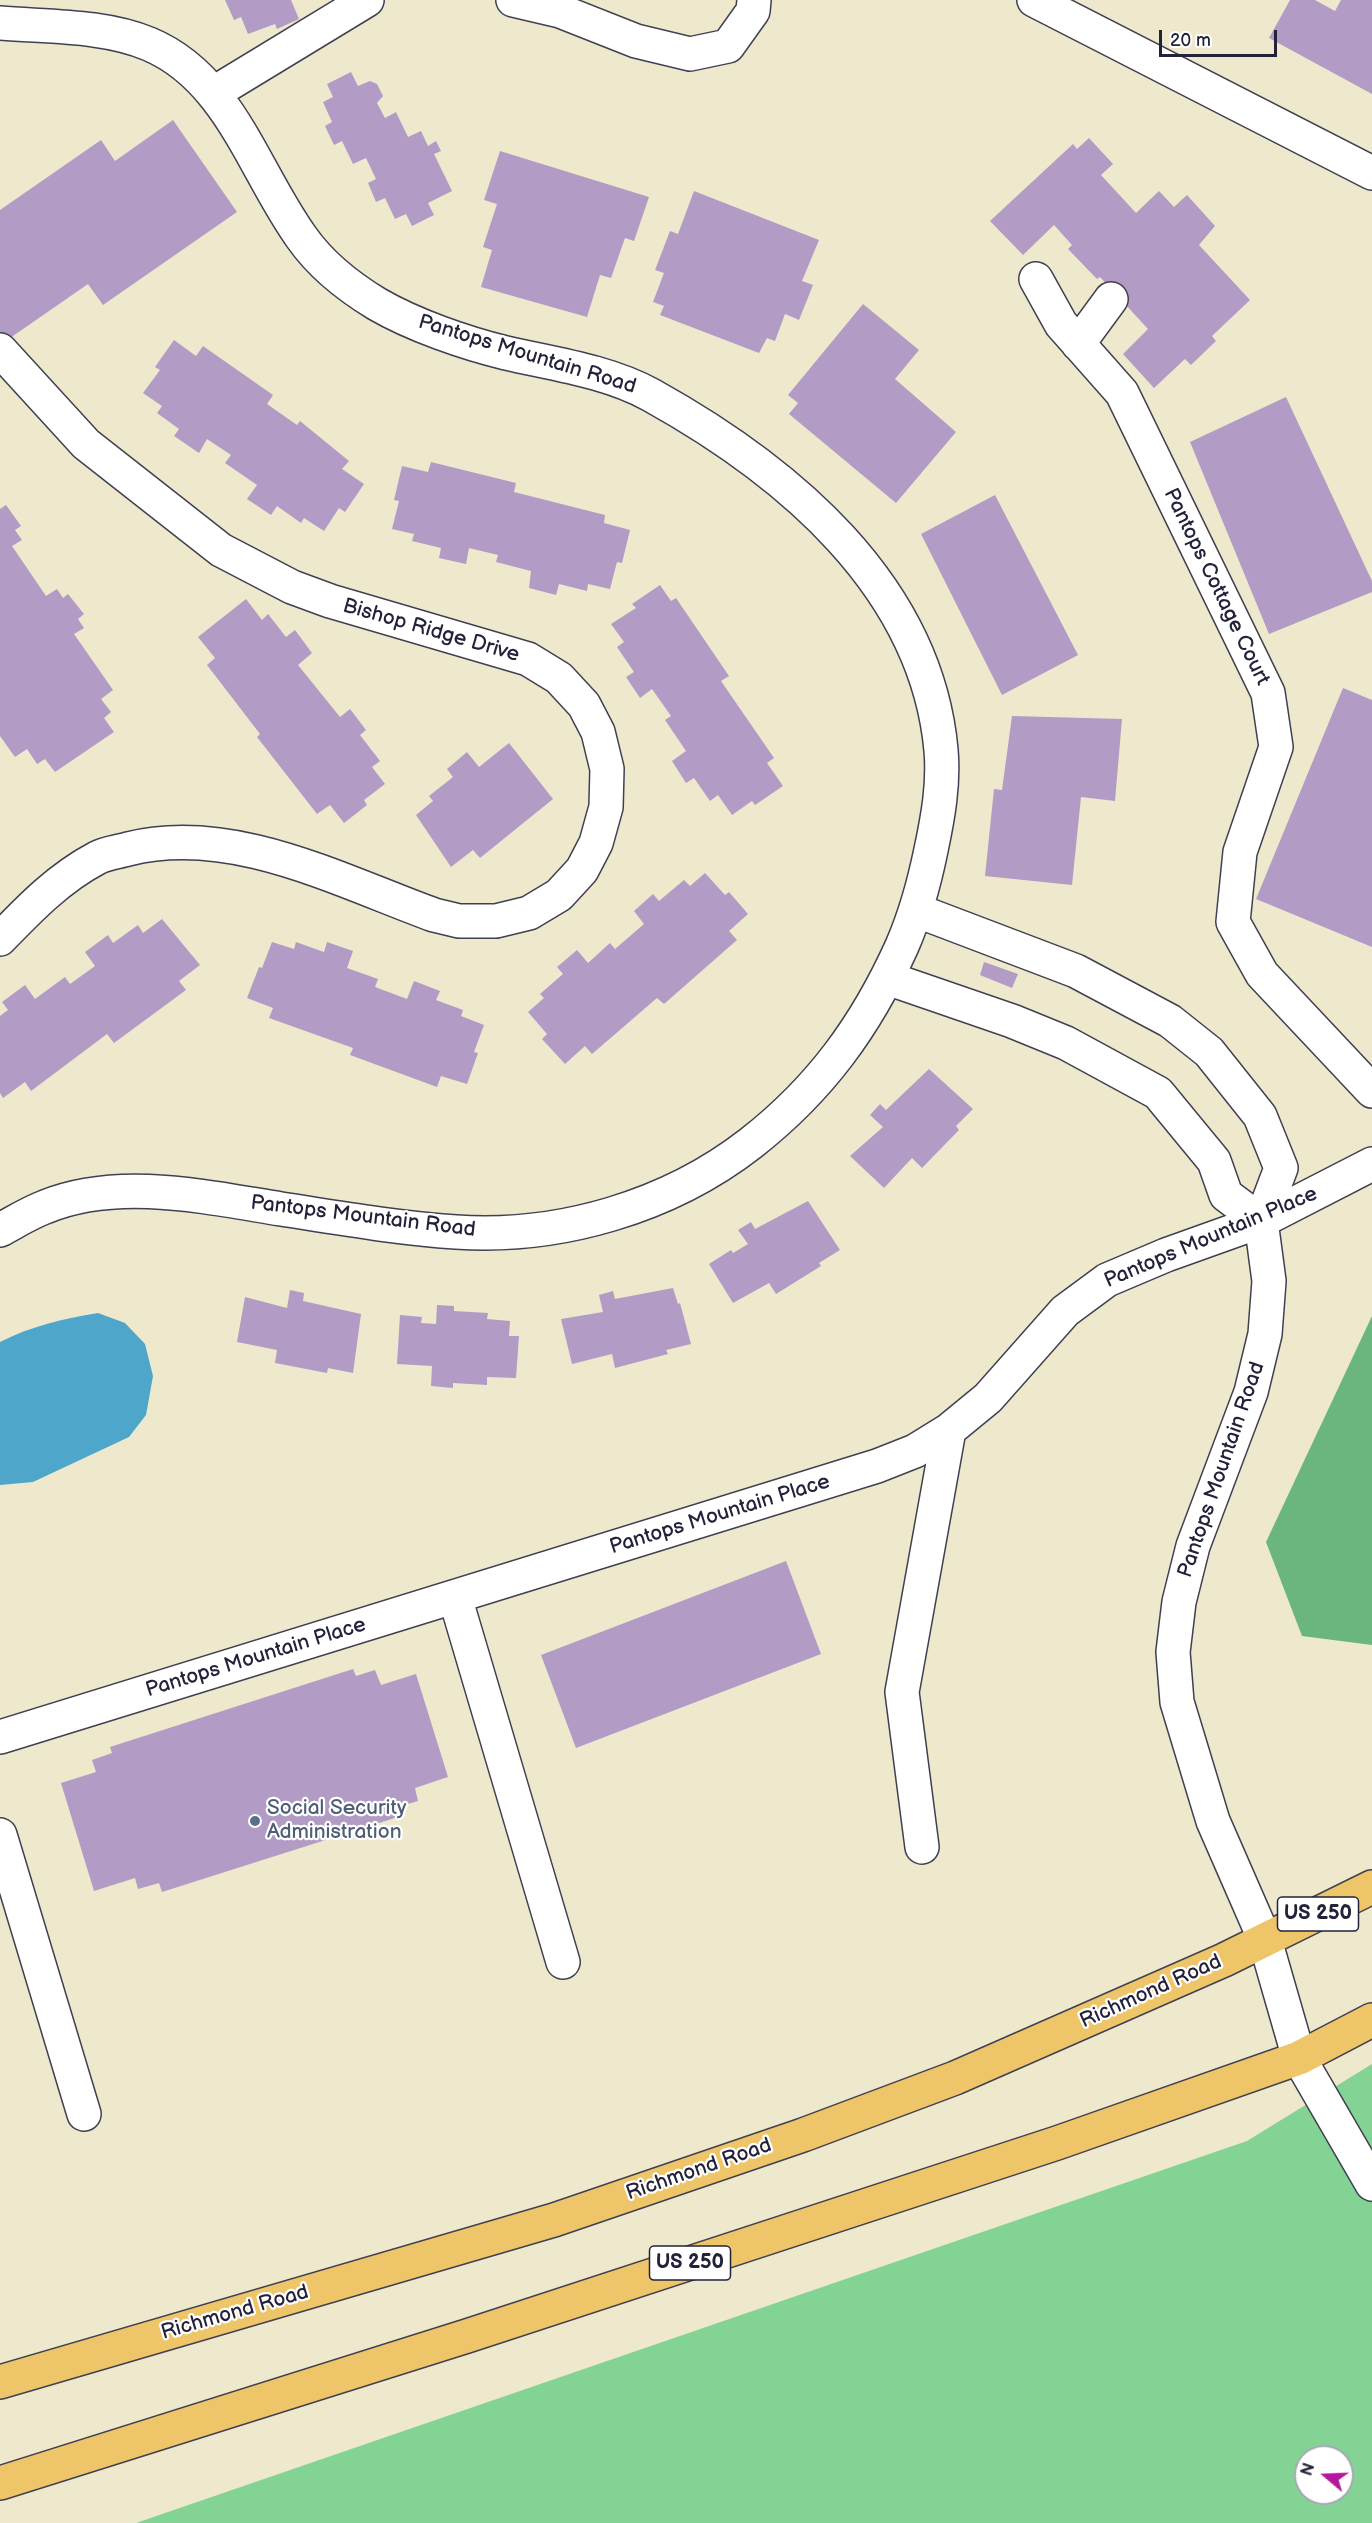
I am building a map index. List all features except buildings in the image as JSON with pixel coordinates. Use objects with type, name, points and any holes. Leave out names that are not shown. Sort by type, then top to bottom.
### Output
[{"type":"highway","name":"Richmond Road","points":[[0,2382],[554,2220],[803,2134],[955,2078],[1264,1940],[1372,1887]]},
{"type":"highway","name":"US 250","points":[[0,2483],[467,2336],[1057,2144],[1299,2058],[1372,2020]]},
{"type":"street","points":[[214,93],[367,0]]},
{"type":"street","points":[[513,0],[560,11],[636,41],[690,54],[728,46],[753,11],[754,0]]},
{"type":"street","points":[[1034,0],[1372,173]]},
{"type":"street","name":"Pantops Mountain Road","points":[[0,23],[76,29],[131,38],[153,45],[187,65],[214,93],[303,241],[339,278],[381,307],[452,336],[498,351],[590,372],[645,391],[739,451],[802,500],[856,554],[889,598],[917,653],[935,712],[942,756],[940,806],[918,911],[879,997],[846,1047],[796,1105],[746,1147],[681,1187],[625,1210],[590,1220],[519,1232],[459,1233],[363,1222],[175,1192],[120,1192],[65,1201],[44,1207],[0,1230]]},
{"type":"street","name":"Pantops Cottage Court","points":[[1036,279],[1061,324],[1122,393],[1268,693],[1276,747],[1240,852],[1233,922],[1262,974],[1372,1091]]},
{"type":"street","points":[[1078,344],[1112,299]]},
{"type":"street","name":"Bishop Ridge Drive","points":[[0,350],[86,444],[221,550],[302,590],[528,658],[559,678],[584,705],[598,732],[607,769],[606,807],[596,843],[582,870],[559,895],[530,912],[496,921],[459,921],[434,915],[257,850],[192,842],[147,844],[100,856],[65,876],[0,939]]},
{"type":"street","name":"Pantops Mountain Road","points":[[918,911],[1076,971],[1170,1021],[1209,1052],[1260,1116],[1281,1168],[1261,1221],[1269,1281],[1265,1334],[1251,1392],[1193,1546],[1179,1602],[1173,1652],[1178,1702],[1213,1821],[1264,1940],[1299,2058],[1372,2184]]},
{"type":"street","points":[[887,978],[1012,1021],[1066,1044],[1158,1093],[1214,1161],[1226,1195],[1261,1221]]},
{"type":"street","name":"Pantops Mountain Place","points":[[0,1737],[878,1466],[915,1451],[950,1430],[988,1398],[1065,1311],[1107,1280],[1166,1255],[1261,1221],[1372,1164]]},
{"type":"street","points":[[921,1847],[902,1692],[950,1430]]},
{"type":"street","points":[[455,1597],[563,1962]]},
{"type":"street","points":[[0,1836],[84,2114]]},
{"type":"green space","points":[[1372,1316],[1372,1645],[1302,1636],[1266,1542]]},
{"type":"green space","points":[[1372,2064],[1372,2523],[136,2523],[1247,2141]]},
{"type":"water","points":[[98,1313],[125,1323],[145,1344],[153,1376],[146,1415],[129,1437],[33,1482],[0,1485],[0,1342],[48,1324]]},
{"type":"place","name":"Social Security Administration","points":[[255,1821]]}]
